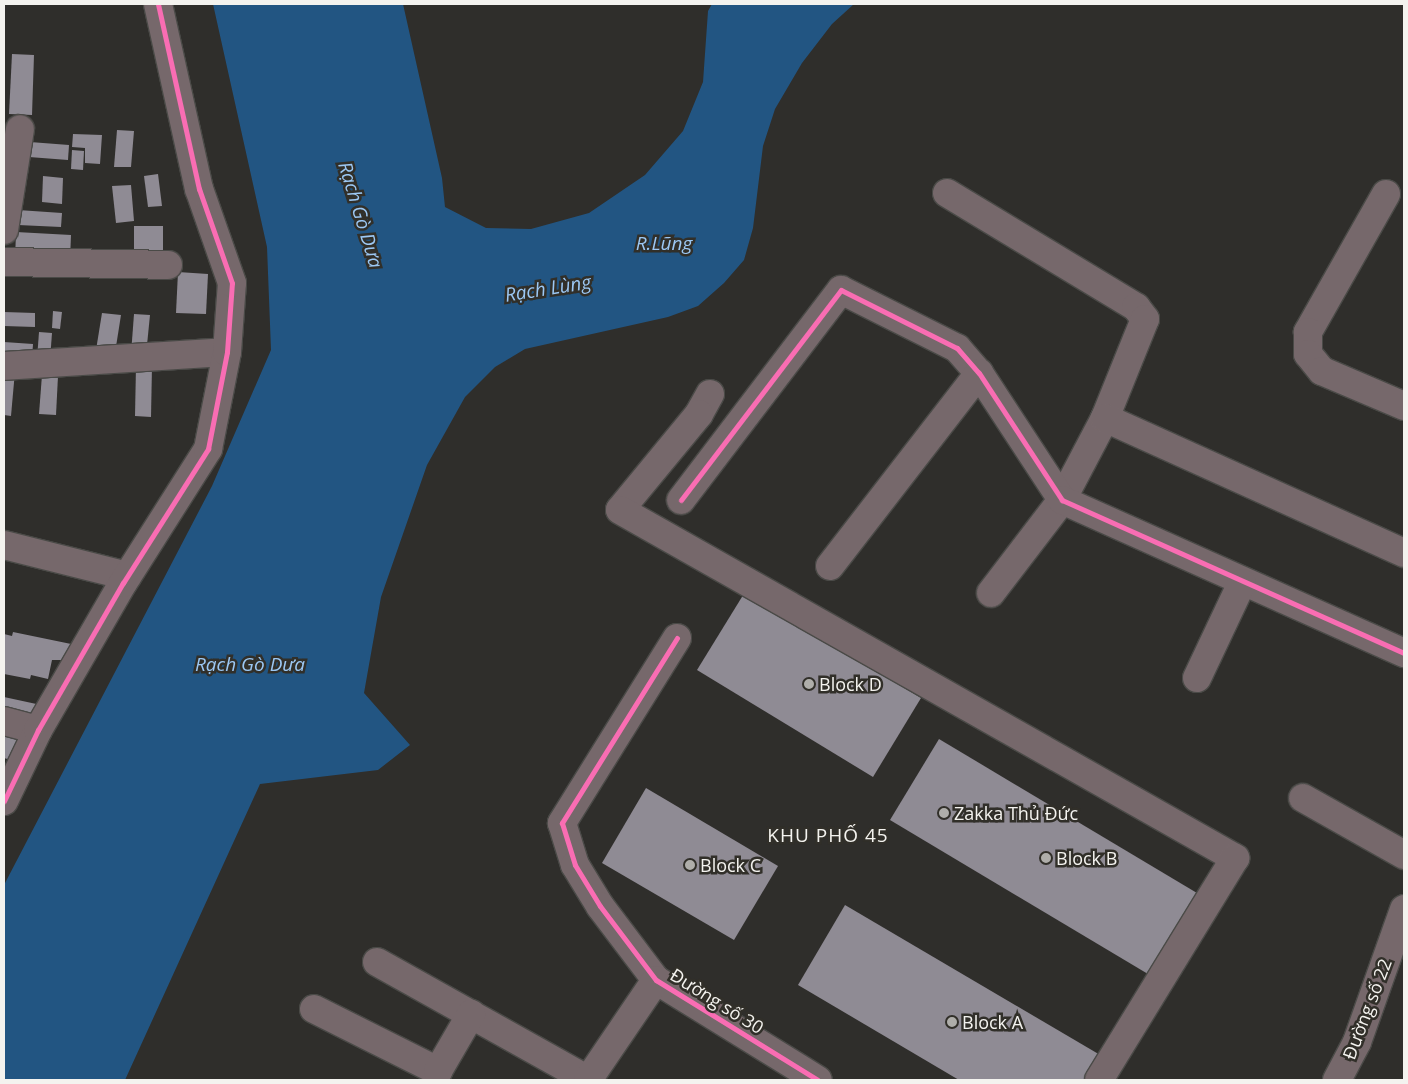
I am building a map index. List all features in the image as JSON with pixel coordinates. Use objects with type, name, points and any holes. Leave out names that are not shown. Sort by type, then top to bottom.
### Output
[{"type":"street","points":[[4,801],[38,730],[127,576],[208,449],[227,352],[232,283],[199,189],[158,4]]},
{"type":"street","points":[[4,230],[20,130]]},
{"type":"street","points":[[947,193],[1143,314],[1144,325],[1105,418],[1062,500],[991,593]]},
{"type":"street","points":[[1386,194],[1308,332],[1307,348],[1310,361],[1322,372],[1404,406]]},
{"type":"street","points":[[4,262],[168,265]]},
{"type":"street","points":[[681,500],[841,290],[956,348],[979,373],[1062,500],[1242,583],[1404,653]]},
{"type":"street","points":[[4,366],[227,352]]},
{"type":"street","points":[[830,566],[979,373]]},
{"type":"street","points":[[710,394],[699,414],[620,510],[1235,858],[1099,1080]]},
{"type":"street","points":[[1105,418],[1404,553]]},
{"type":"street","points":[[4,545],[127,576]]},
{"type":"street","points":[[1197,678],[1242,583]]},
{"type":"street","name":"Đường số 30","points":[[677,638],[562,823],[575,865],[600,906],[656,980],[818,1080]]},
{"type":"street","points":[[4,721],[38,730]]},
{"type":"street","points":[[1304,798],[1404,855]]},
{"type":"street","name":"Đường số 22","points":[[1337,1080],[1357,1042],[1404,909]]},
{"type":"street","points":[[377,962],[588,1080],[656,980]]},
{"type":"street","points":[[314,1009],[438,1071],[471,1014]]},
{"type":"water","name":"Rạch Gò Dưa","points":[[213,4],[403,4],[442,178],[445,207],[486,228],[531,229],[589,213],[645,175],[683,131],[703,82],[708,11],[712,4],[854,4],[832,24],[802,63],[775,109],[763,146],[753,228],[744,260],[724,283],[698,306],[668,317],[525,349],[495,367],[465,397],[427,465],[381,597],[364,693],[410,745],[378,770],[260,784],[125,1080],[4,1080],[4,885],[212,486],[271,350],[267,247]]},
{"type":"building","points":[[12,54],[34,55],[32,115],[9,114]]},
{"type":"building","points":[[117,130],[134,131],[131,167],[114,167]]},
{"type":"building","points":[[73,134],[102,135],[100,164],[85,163],[85,148],[72,147]]},
{"type":"building","points":[[30,142],[69,145],[68,160],[29,157]]},
{"type":"building","points":[[72,150],[84,151],[83,170],[71,169]]},
{"type":"building","points":[[158,174],[162,206],[148,207],[144,176]]},
{"type":"building","points":[[43,176],[63,178],[62,204],[42,202]]},
{"type":"building","points":[[131,185],[134,221],[116,223],[112,186]]},
{"type":"building","points":[[18,210],[62,213],[61,227],[18,225]]},
{"type":"building","points":[[134,226],[163,226],[163,261],[134,261]]},
{"type":"building","points":[[16,232],[71,235],[70,260],[15,260]]},
{"type":"building","points":[[178,272],[208,274],[206,314],[176,313]]},
{"type":"building","points":[[53,311],[62,312],[60,329],[52,328]]},
{"type":"building","points":[[4,312],[35,313],[35,327],[4,326]]},
{"type":"building","points":[[102,313],[121,315],[115,353],[96,350]]},
{"type":"building","points":[[134,314],[150,315],[146,355],[131,354]]},
{"type":"building","points":[[39,332],[52,333],[50,360],[37,359]]},
{"type":"building","points":[[4,342],[33,344],[32,358],[4,356]]},
{"type":"building","points":[[136,366],[152,366],[151,417],[135,416]]},
{"type":"building","points":[[4,370],[15,371],[11,416],[4,415]]},
{"type":"building","points":[[42,375],[58,376],[56,415],[39,414]]},
{"type":"building","name":"Block D","points":[[745,592],[921,698],[873,777],[697,670]]},
{"type":"building","points":[[13,632],[76,645],[64,660],[52,660],[48,679],[31,675],[30,679],[4,674],[4,634],[12,636]]},
{"type":"building","points":[[4,697],[41,705],[37,726],[4,718]]},
{"type":"building","points":[[4,724],[23,729],[14,761],[4,758]]},
{"type":"building","name":"Block B","points":[[939,739],[1202,896],[1153,977],[890,820]]},
{"type":"building","name":"Block C","points":[[646,788],[778,866],[734,940],[602,863]]},
{"type":"building","name":"Block A","points":[[845,905],[1107,1059],[1094,1080],[959,1080],[798,985]]},
{"type":"cycle path","points":[[4,801],[38,730],[123,583],[208,449],[227,352],[232,283],[199,189],[158,4]]},
{"type":"cycle path","points":[[681,500],[841,290],[957,348],[979,373],[1062,500],[1404,653]]},
{"type":"cycle path","points":[[677,638],[562,823],[575,865],[600,906],[656,980],[818,1080]]},
{"type":"place","name":"Block D","points":[[809,684]]},
{"type":"place","name":"Zakka Thủ Đức","points":[[944,813]]},
{"type":"place","name":"Block B","points":[[1046,858]]},
{"type":"place","name":"Block C","points":[[690,865]]},
{"type":"place","name":"Block A","points":[[952,1022]]},
{"type":"district","name":"KHU PHỐ 45","points":[[828,836]]},
{"type":"water label","name":"R.Lũng","points":[[664,244]]},
{"type":"water label","name":"Rạch Lùng","points":[[548,289]]}]
